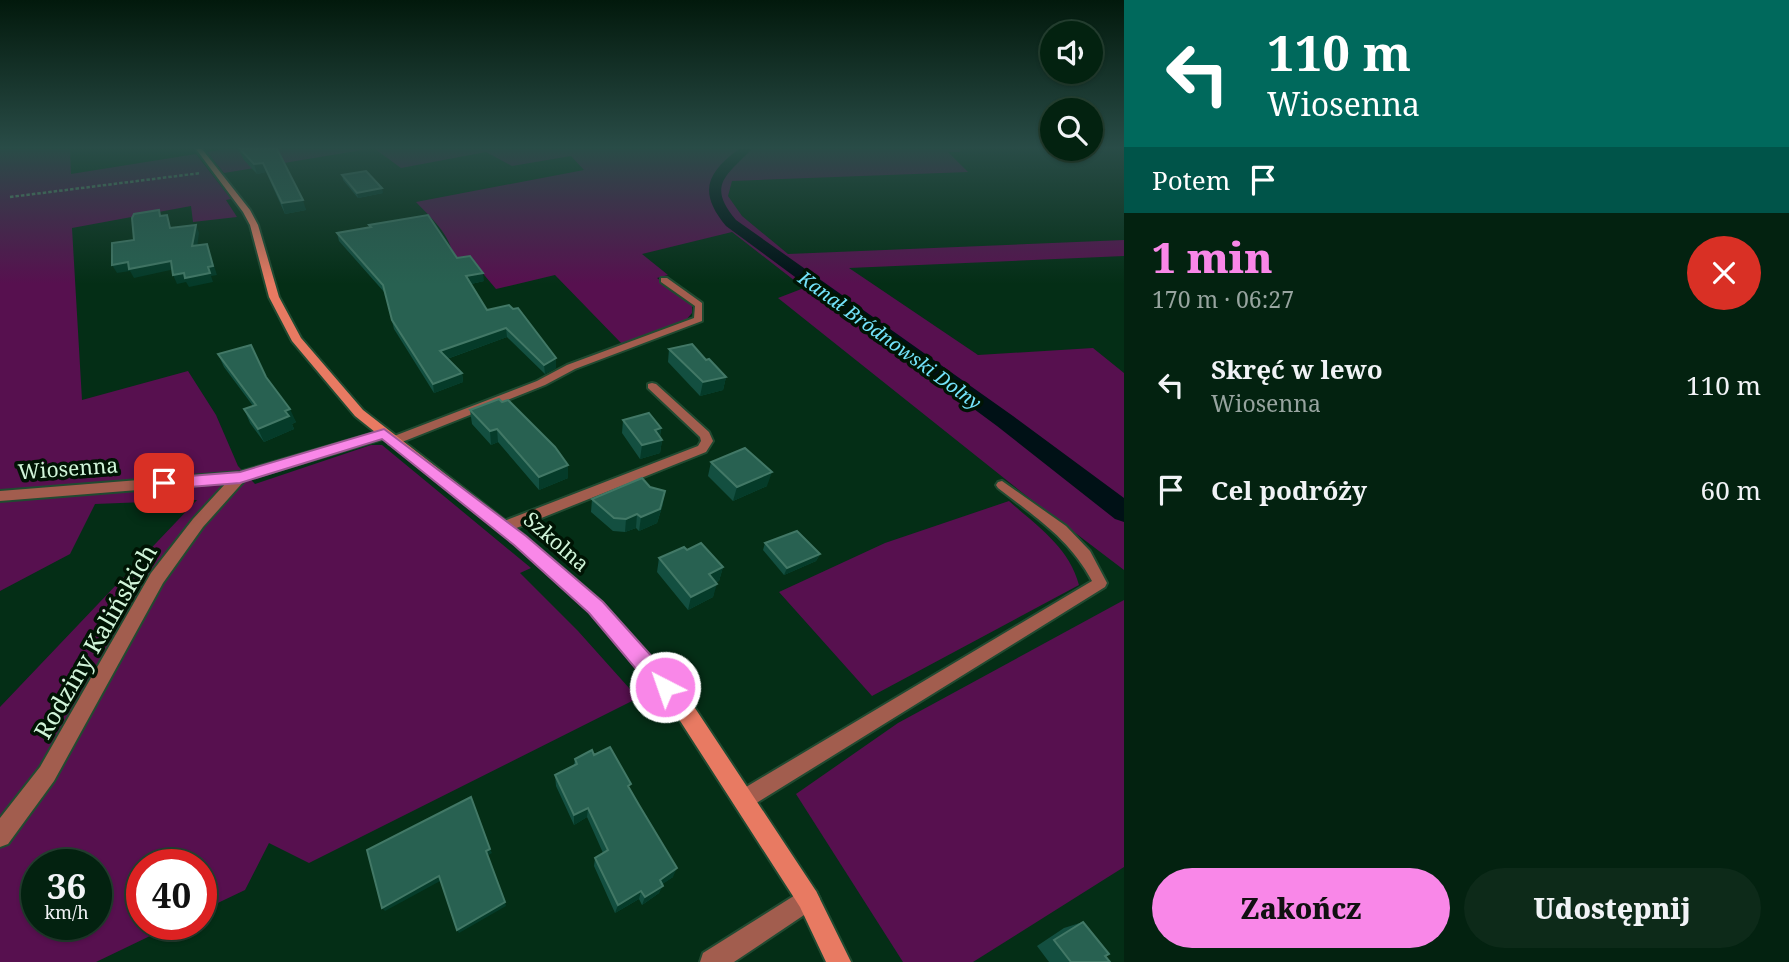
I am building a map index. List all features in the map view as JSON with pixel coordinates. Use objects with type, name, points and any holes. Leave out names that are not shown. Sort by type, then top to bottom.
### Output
[{"type":"street","name":"Szkolna","points":[[236,194],[254,225],[274,297],[289,330],[359,413],[504,527],[596,607],[682,706],[808,899],[839,962]]},
{"type":"street","name":"Wiosenna","points":[[0,496],[240,477],[388,438]]},
{"type":"street","name":"Rodziny Kalińskich","points":[[0,836],[47,774],[157,579],[198,523],[240,477]]},
{"type":"street","points":[[712,962],[808,899]]},
{"type":"lane","points":[[388,438],[541,383],[571,367],[699,319],[699,305],[664,280]]},
{"type":"lane","points":[[504,527],[702,449],[707,441],[705,435],[652,386]]},
{"type":"lane","points":[[743,800],[1100,583],[1085,555],[1061,530],[1002,485]]},
{"type":"path","points":[[10,197],[35,194]]},
{"type":"shaded area","points":[[0,194],[227,194],[231,199],[226,200],[237,217],[193,222],[191,206],[72,228],[82,400],[188,371],[216,415],[238,466],[255,484],[371,445],[382,445],[531,568],[520,573],[578,631],[638,698],[309,863],[269,843],[245,890],[217,903],[217,849],[126,849],[126,940],[142,940],[96,962],[0,962],[0,707],[197,500],[95,504],[70,554],[0,591]]},
{"type":"shaded area","points":[[459,194],[729,194],[742,216],[788,254],[1124,240],[1124,256],[849,268],[978,355],[1093,348],[1124,373],[1124,570],[778,298],[804,288],[732,232],[642,254],[668,275],[657,278],[692,305],[692,313],[686,320],[622,344],[555,275],[496,289],[480,270],[453,256],[444,233],[416,202]]},
{"type":"shaded area","points":[[1009,501],[1060,548],[1079,585],[872,696],[779,592],[885,543]]},
{"type":"shaded area","points":[[1124,600],[1124,867],[973,962],[903,962],[796,794],[898,723]]},
{"type":"building","points":[[278,194],[300,194],[303,200],[282,203]]},
{"type":"building","points":[[159,210],[160,216],[167,215],[170,228],[196,225],[192,246],[207,244],[213,266],[208,267],[210,273],[185,278],[184,273],[173,275],[171,261],[129,269],[128,262],[112,265],[112,243],[134,240],[134,214]]},
{"type":"building","points":[[428,215],[457,258],[470,256],[483,273],[466,276],[487,310],[509,305],[513,309],[518,308],[556,358],[544,365],[506,328],[440,351],[462,373],[433,384],[392,320],[383,285],[337,233]]},
{"type":"building","points":[[692,344],[726,377],[703,382],[669,349]]},
{"type":"building","points":[[251,345],[266,377],[290,409],[285,411],[289,416],[258,429],[244,409],[256,405],[218,354]]},
{"type":"building","points":[[499,399],[502,402],[508,400],[555,447],[568,465],[539,477],[497,429],[490,431],[470,410]]},
{"type":"building","points":[[649,413],[661,428],[655,430],[662,440],[642,445],[623,420]]},
{"type":"building","points":[[745,448],[772,472],[737,487],[711,462]]},
{"type":"building","points":[[642,478],[650,487],[665,491],[660,509],[641,517],[637,514],[626,519],[614,518],[592,499]]},
{"type":"building","points":[[797,531],[820,554],[787,568],[765,543]]},
{"type":"building","points":[[701,543],[723,567],[709,574],[717,584],[691,597],[659,558]]},
{"type":"building","points":[[610,747],[631,784],[628,786],[677,868],[660,880],[663,886],[645,897],[641,891],[618,905],[595,858],[608,850],[588,808],[574,815],[555,775],[577,764],[575,759],[592,750],[594,755]]},
{"type":"building","points":[[471,797],[490,849],[486,851],[505,902],[457,930],[439,876],[382,908],[367,850]]},
{"type":"building","points":[[1083,922],[1109,954],[1105,956],[1110,962],[1071,962],[1054,940]]},
{"type":"waterway","name":"Kanał Bródnowski Dolny","points":[[714,194],[722,212],[731,223],[1005,421],[1124,512]]},
{"type":"route","points":[[164,483],[240,477],[384,434],[520,540],[596,607],[665,687]]}]
